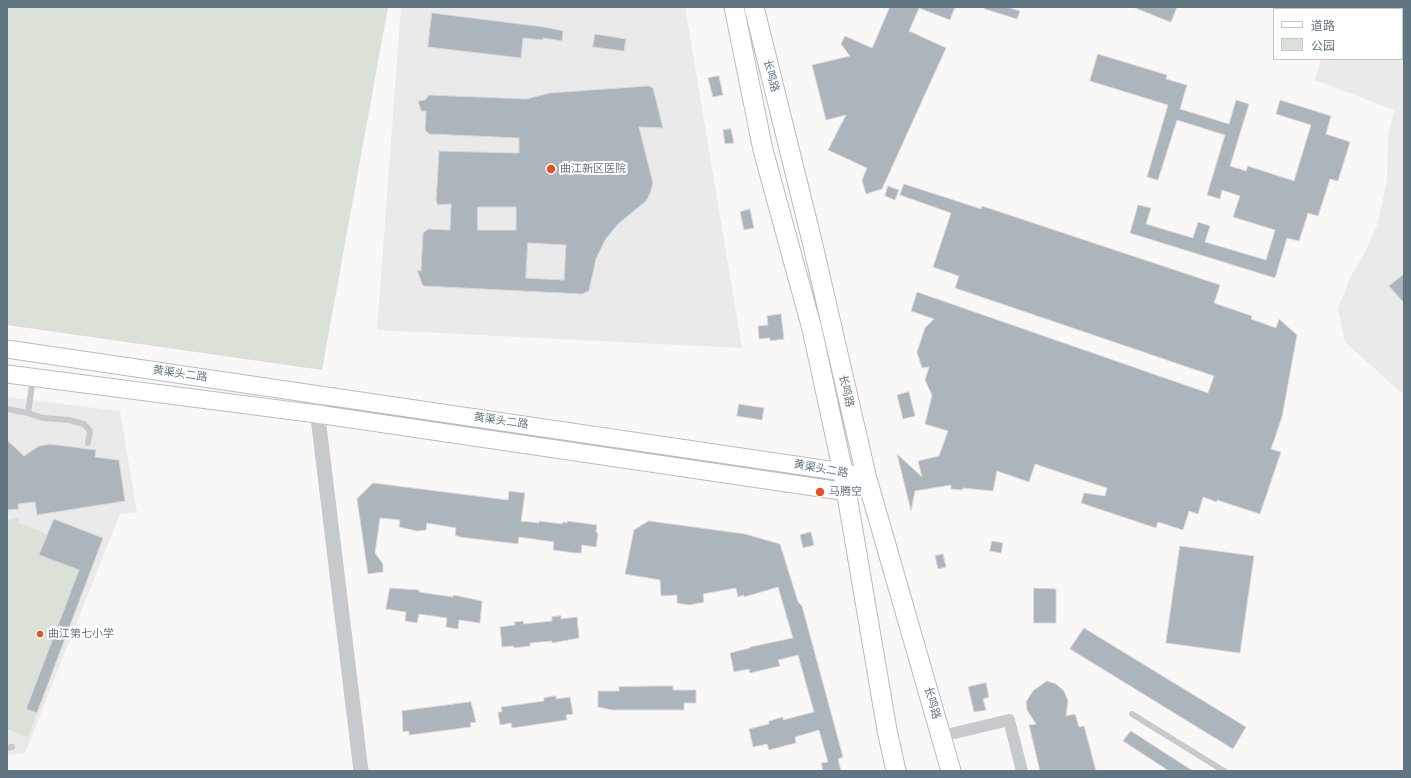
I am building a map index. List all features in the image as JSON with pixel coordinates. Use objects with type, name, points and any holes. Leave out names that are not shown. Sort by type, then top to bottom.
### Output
[{"type":"main road","name":"长鸣路","points":[[734,7],[763,150],[812,329],[848,492],[887,730],[896,771]]},
{"type":"main road","name":"长鸣路","points":[[754,7],[812,241],[867,479],[951,771]]},
{"type":"main road","name":"黄渠头二路","points":[[7,349],[315,393],[843,472],[867,479]]},
{"type":"main road","name":"黄渠头二路","points":[[7,374],[317,414],[848,492],[867,479]]},
{"type":"street","points":[[315,393],[361,771]]},
{"type":"street","points":[[942,736],[1009,720],[1022,771]]},
{"type":"lane","points":[[28,413],[33,378]]},
{"type":"lane","points":[[7,410],[28,413],[43,418],[69,420],[84,424],[90,431],[88,443]]},
{"type":"lane","points":[[1132,714],[1224,771]]},
{"type":"shaded area","name":"曲江新区医院","points":[[401,7],[685,7],[742,348],[377,330]]},
{"type":"shaded area","points":[[1288,7],[1335,7],[1335,8]]},
{"type":"shaded area","points":[[1404,7],[1404,395],[1345,342],[1338,309],[1350,278],[1364,254],[1377,226],[1387,182],[1388,136],[1394,110],[1315,80],[1321,60],[1403,60],[1403,8],[1336,8]]},
{"type":"shaded area","name":"曲江第七小学","points":[[7,397],[120,411],[137,512],[120,514],[25,753],[7,755]]},
{"type":"green space","points":[[7,7],[388,7],[322,370],[7,325]]},
{"type":"green space","points":[[18,518],[19,523],[47,534],[39,555],[89,574],[88,577],[78,573],[26,708],[37,713],[28,737],[7,729],[7,520]]},
{"type":"building","points":[[890,7],[955,7],[950,20],[919,8],[909,31],[946,48],[882,189],[866,194],[862,180],[867,168],[828,150],[846,115],[826,120],[812,65],[850,56],[841,44],[845,36],[872,48]]},
{"type":"building","points":[[985,7],[1007,7],[1020,11],[1017,19],[985,9]]},
{"type":"building","points":[[1133,7],[1177,7],[1171,22]]},
{"type":"building","points":[[432,13],[544,27],[563,31],[562,41],[543,38],[543,40],[523,38],[521,58],[428,47]]},
{"type":"building","points":[[595,34],[626,39],[624,51],[593,47]]},
{"type":"building","points":[[1098,54],[1167,75],[1166,79],[1187,85],[1180,109],[1229,124],[1236,100],[1249,104],[1230,166],[1246,171],[1248,166],[1294,181],[1311,125],[1276,114],[1280,100],[1331,116],[1326,134],[1350,142],[1338,181],[1330,179],[1318,216],[1308,213],[1299,241],[1287,238],[1275,278],[1130,233],[1138,205],[1151,208],[1146,224],[1193,238],[1198,222],[1210,226],[1205,242],[1266,260],[1275,230],[1233,217],[1240,196],[1222,190],[1220,199],[1207,195],[1225,135],[1177,120],[1158,180],[1147,177],[1168,105],[1090,81]]},
{"type":"building","points":[[719,76],[723,95],[713,97],[708,78]]},
{"type":"building","points":[[649,86],[653,88],[663,128],[639,127],[653,183],[650,194],[646,201],[618,224],[605,240],[596,259],[589,291],[582,294],[424,286],[417,270],[421,271],[423,233],[428,229],[450,230],[451,204],[438,205],[436,201],[439,151],[519,153],[519,138],[429,134],[425,130],[426,111],[421,111],[418,101],[425,100],[429,95],[526,99],[550,93]],"holes":[[[478,207],[516,207],[516,230],[478,230]],[[528,243],[566,245],[564,280],[526,278]]]},
{"type":"building","points":[[731,129],[734,143],[725,144],[723,130]]},
{"type":"building","points":[[904,184],[981,209],[982,206],[1220,285],[1214,303],[1252,316],[1251,319],[1276,328],[1279,319],[1297,335],[1282,417],[1271,449],[1281,452],[1260,514],[1203,497],[1198,514],[1189,511],[1183,530],[1158,522],[1156,528],[1081,503],[1084,493],[1105,496],[1107,488],[1035,464],[1029,482],[997,471],[993,491],[963,488],[962,490],[951,489],[951,485],[915,491],[911,511],[897,454],[922,477],[918,461],[939,456],[948,431],[925,424],[932,395],[925,380],[929,367],[922,368],[917,352],[925,328],[934,319],[911,311],[917,292],[1208,393],[1214,376],[955,288],[959,276],[933,267],[951,213],[900,195]]},
{"type":"building","points":[[888,186],[899,190],[895,200],[885,196]]},
{"type":"building","points":[[750,209],[754,228],[744,230],[740,212]]},
{"type":"building","points":[[1404,274],[1404,303],[1389,286]]},
{"type":"building","points":[[781,314],[784,339],[770,341],[770,338],[759,339],[758,326],[768,325],[767,316]]},
{"type":"building","points":[[909,392],[915,416],[903,419],[897,395]]},
{"type":"building","points":[[739,404],[764,408],[762,420],[737,416]]},
{"type":"building","points":[[7,440],[24,456],[39,446],[50,444],[96,450],[95,457],[119,460],[125,501],[37,515],[35,502],[18,504],[19,509],[7,510]]},
{"type":"building","points":[[373,483],[508,500],[509,491],[525,493],[521,521],[539,523],[539,521],[562,524],[563,522],[567,523],[567,521],[597,525],[596,531],[598,534],[596,547],[582,545],[581,553],[575,553],[553,550],[554,542],[519,537],[518,544],[460,537],[455,535],[456,528],[427,523],[426,530],[417,531],[399,527],[400,520],[380,518],[375,553],[383,564],[383,572],[368,574],[357,499]]},
{"type":"building","points":[[54,519],[103,538],[37,713],[26,709],[79,570],[39,555]]},
{"type":"building","points":[[649,521],[745,534],[780,544],[798,602],[802,606],[843,757],[838,759],[841,771],[823,771],[821,763],[828,762],[819,730],[795,737],[796,743],[769,750],[767,744],[753,747],[749,729],[769,724],[769,721],[783,717],[783,720],[814,712],[798,655],[778,660],[780,666],[750,673],[749,669],[734,672],[730,653],[750,647],[793,638],[778,587],[744,597],[744,595],[738,597],[736,588],[703,594],[704,602],[689,605],[677,603],[677,595],[661,596],[660,580],[625,574],[634,530]]},
{"type":"building","points":[[811,532],[814,545],[803,548],[800,535]]},
{"type":"building","points":[[992,541],[1003,543],[1001,553],[990,551]]},
{"type":"building","points":[[1180,546],[1254,556],[1240,653],[1166,643]]},
{"type":"building","points":[[943,554],[946,567],[938,569],[935,556]]},
{"type":"building","points":[[390,588],[419,590],[419,592],[453,597],[453,595],[482,601],[480,623],[459,620],[458,629],[446,627],[447,618],[419,614],[417,623],[405,621],[406,612],[386,609]]},
{"type":"building","points":[[1034,588],[1056,589],[1056,623],[1034,623]]},
{"type":"building","points":[[561,616],[561,619],[577,617],[579,638],[552,643],[552,641],[530,643],[530,646],[514,648],[513,646],[502,647],[500,627],[515,625],[514,622],[523,621],[524,624],[552,621],[552,617]]},
{"type":"building","points":[[1084,628],[1246,727],[1233,749],[1070,649]]},
{"type":"building","points":[[1047,681],[1056,684],[1064,691],[1068,701],[1066,716],[1075,714],[1079,727],[1084,726],[1096,771],[1040,771],[1029,725],[1036,724],[1027,710],[1026,702],[1033,691]]},
{"type":"building","points":[[986,683],[989,697],[983,699],[986,710],[974,712],[968,687]]},
{"type":"building","points":[[673,686],[673,690],[696,690],[696,703],[684,703],[684,710],[612,710],[598,707],[598,691],[619,691],[619,687]]},
{"type":"building","points":[[556,696],[556,699],[570,697],[573,714],[566,715],[567,720],[512,728],[511,723],[500,725],[498,712],[502,712],[501,707],[544,701],[544,698]]},
{"type":"building","points":[[471,702],[476,722],[470,723],[471,727],[409,735],[409,731],[403,732],[402,711]]},
{"type":"building","points":[[1131,731],[1193,771],[1169,771],[1123,741]]},
{"type":"place","name":"曲江新区医院","points":[[551,169]]},
{"type":"place","name":"马腾空","points":[[820,492]]},
{"type":"place","name":"曲江第七小学","points":[[40,634]]}]
